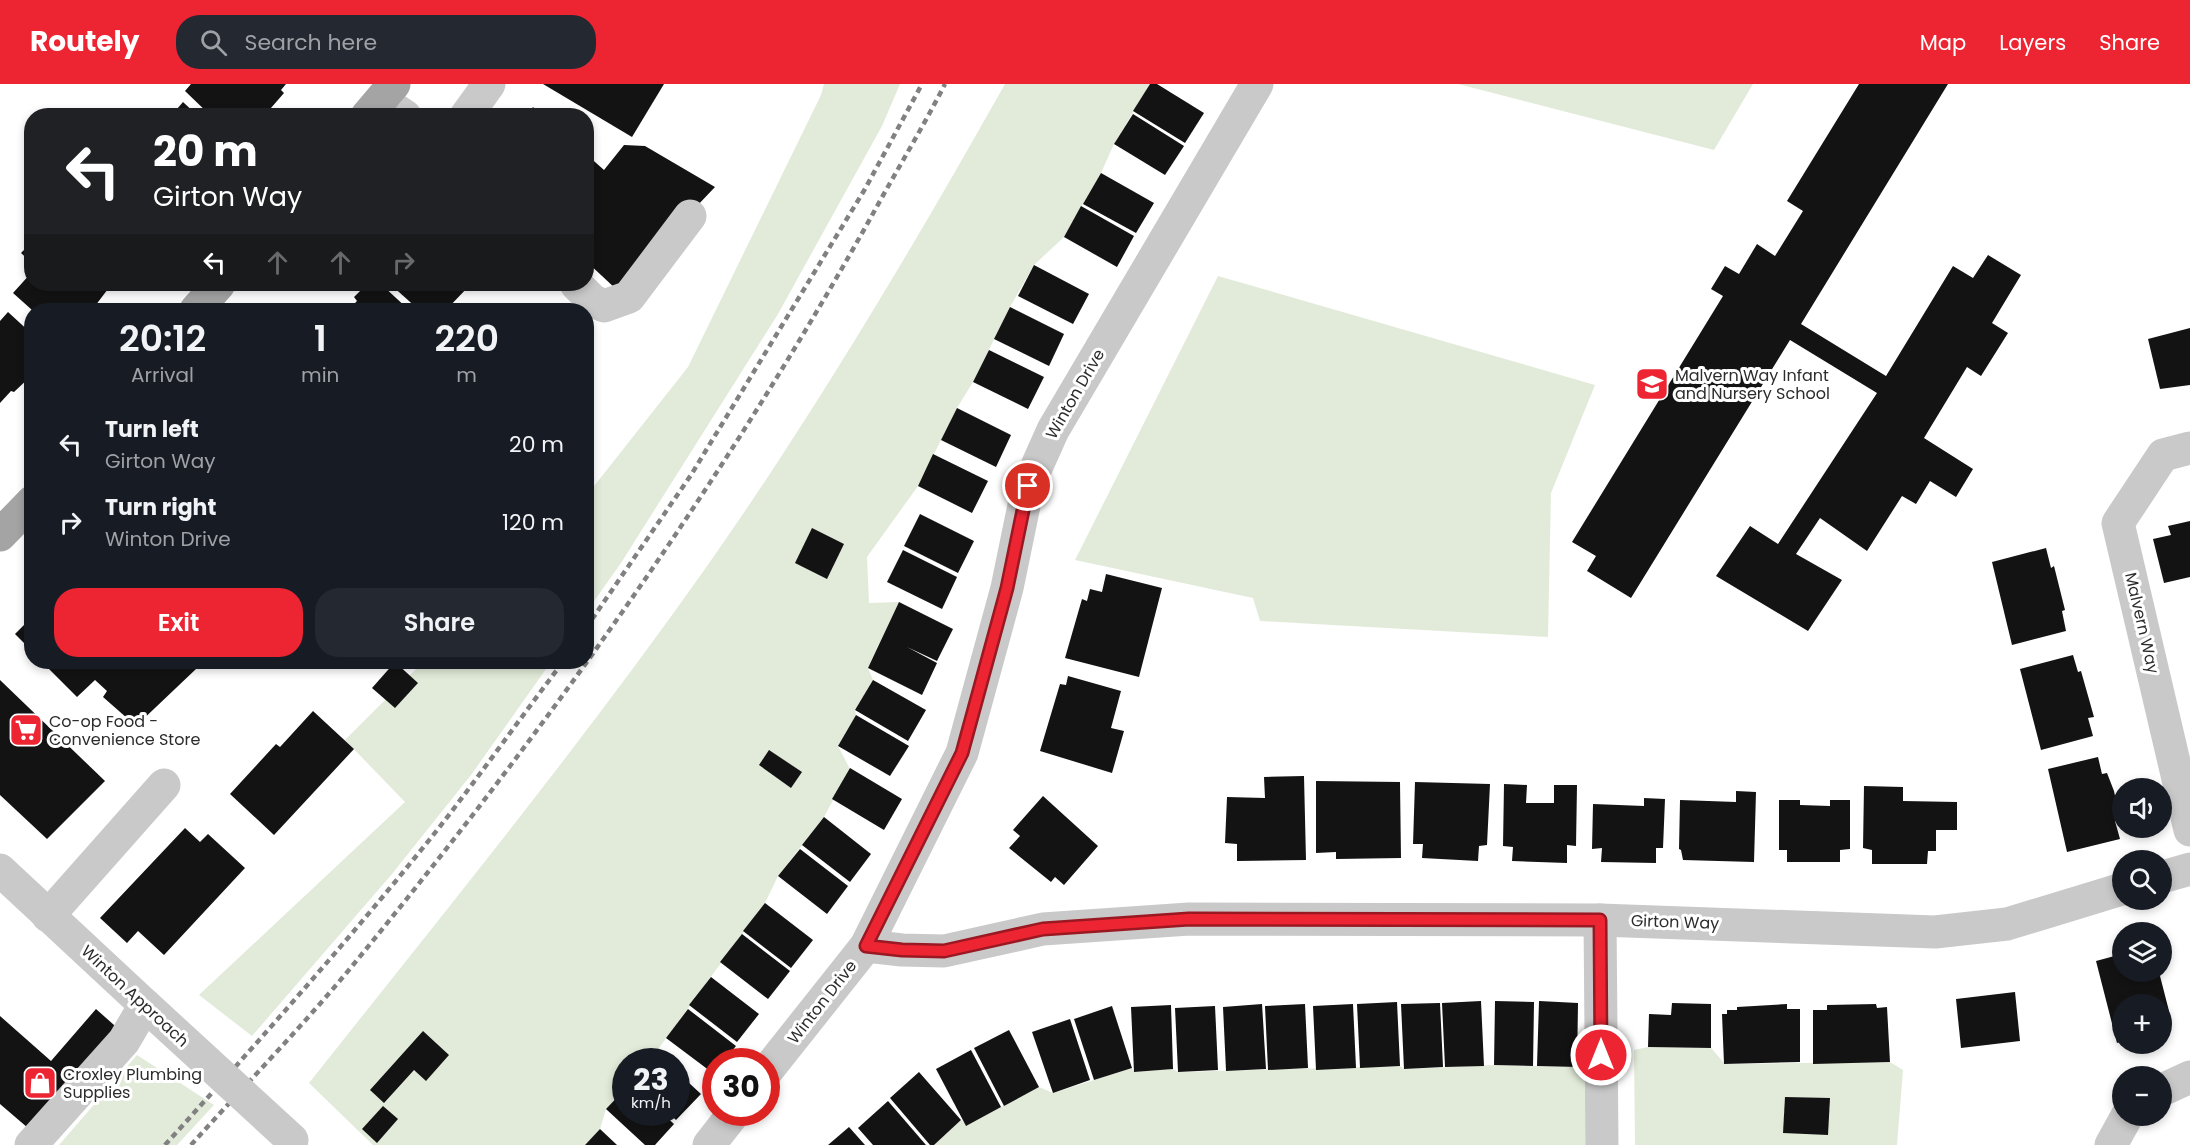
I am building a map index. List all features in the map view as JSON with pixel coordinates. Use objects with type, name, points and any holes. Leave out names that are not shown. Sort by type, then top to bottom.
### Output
[{"type":"main road","points":[[202,303],[213,291]]},
{"type":"main road","points":[[0,535],[24,510]]},
{"type":"street","points":[[472,108],[489,84]]},
{"type":"street","name":"Winton Drive","points":[[780,1054],[866,946],[962,753],[1007,588],[1028,486],[1053,430],[1257,84]]},
{"type":"street","points":[[583,291],[592,300],[604,306],[628,297],[690,216]]},
{"type":"street","name":"Malvern Way","points":[[2190,448],[2163,455],[2118,523],[2190,830]]},
{"type":"street","points":[[48,916],[164,785]]},
{"type":"street","points":[[2172,874],[2190,869]]},
{"type":"street","name":"Winton Approach","points":[[0,870],[295,1143]]},
{"type":"street","name":"Girton Way","points":[[866,946],[944,951],[1043,929],[1189,919],[1600,920],[1935,932],[2007,924],[2112,892]]},
{"type":"street","points":[[1600,920],[1602,1145]]},
{"type":"street","points":[[31,1145],[124,1041],[146,1005]]},
{"type":"street","points":[[2172,1085],[2190,1077]]},
{"type":"street","points":[[709,1145],[724,1126]]},
{"type":"street","points":[[2111,1145],[2121,1126]]},
{"type":"green space","points":[[824,84],[900,84],[882,126],[778,314],[621,563],[594,601],[594,486],[688,367],[821,95]]},
{"type":"green space","points":[[1005,84],[1150,84],[1114,144],[1101,173],[1064,237],[1034,265],[918,486],[867,557],[869,603],[899,602],[868,668],[873,680],[855,710],[856,715],[838,746],[850,769],[824,817],[778,876],[765,903],[659,1048],[612,1048],[612,1102],[606,1109],[600,1129],[585,1145],[373,1145],[309,1083],[560,765],[658,635],[785,451],[934,208]]},
{"type":"green space","points":[[1458,84],[1753,84],[1714,150]]},
{"type":"green space","points":[[1218,276],[1595,385],[1551,493],[1548,637],[1260,621],[1253,598],[1075,560]]},
{"type":"green space","points":[[416,669],[546,669],[471,775],[392,874],[252,1036],[199,995],[405,802],[345,740]]},
{"type":"green space","points":[[1648,1047],[1711,1048],[1725,1064],[1890,1062],[1903,1070],[1897,1145],[1635,1145],[1634,1050]]},
{"type":"green space","points":[[137,1055],[214,1105],[177,1145],[59,1145]]},
{"type":"green space","points":[[1494,1065],[1577,1067],[1587,1075],[1586,1145],[934,1145],[961,1120],[967,1125],[1039,1087],[1053,1093],[1132,1068],[1134,1072],[1173,1069],[1178,1072],[1400,1066],[1404,1069]]},
{"type":"building","points":[[191,84],[286,84],[281,90],[284,93],[271,108],[203,108],[185,91]]},
{"type":"building","points":[[543,84],[664,84],[632,137],[594,114],[594,108],[583,108]]},
{"type":"building","points":[[1150,84],[1157,84],[1204,113],[1185,143],[1133,111]]},
{"type":"building","points":[[1859,84],[1948,84],[1801,324],[1886,376],[1953,266],[1973,278],[1988,255],[2021,275],[1992,323],[2008,333],[1981,376],[1967,367],[1924,438],[1973,469],[1956,497],[1930,481],[1916,504],[1902,496],[1867,551],[1820,518],[1796,554],[1842,580],[1808,631],[1716,576],[1750,526],[1778,544],[1877,393],[1790,340],[1631,598],[1587,571],[1596,556],[1572,542],[1723,296],[1711,289],[1725,266],[1739,274],[1757,244],[1775,256],[1803,211],[1787,201]]},
{"type":"building","points":[[183,102],[189,108],[178,108]]},
{"type":"building","points":[[1133,114],[1184,146],[1165,175],[1114,144]]},
{"type":"building","points":[[624,145],[645,146],[715,187],[617,290],[594,268],[594,161],[604,170]]},
{"type":"building","points":[[1101,173],[1154,203],[1136,233],[1083,204]]},
{"type":"building","points":[[1081,206],[1134,236],[1117,267],[1064,237]]},
{"type":"building","points":[[1034,265],[1089,294],[1073,324],[1018,296]]},
{"type":"building","points":[[24,281],[24,291],[106,291],[97,303],[24,303],[13,293]]},
{"type":"building","points":[[360,291],[389,291],[401,303],[355,303],[357,301],[354,297]]},
{"type":"building","points":[[398,291],[464,291],[453,303],[411,303]]},
{"type":"building","points":[[1010,307],[1064,334],[1049,366],[994,339]]},
{"type":"building","points":[[8,312],[24,327],[24,383],[14,392],[11,391],[0,403],[0,321]]},
{"type":"building","points":[[2190,328],[2190,385],[2160,389],[2148,339]]},
{"type":"building","points":[[989,350],[1044,377],[1028,409],[973,382]]},
{"type":"building","points":[[957,408],[1011,435],[996,467],[941,440]]},
{"type":"building","points":[[933,454],[988,481],[972,513],[918,486]]},
{"type":"building","points":[[920,514],[974,541],[958,573],[904,546]]},
{"type":"building","points":[[2190,521],[2190,577],[2164,583],[2153,539],[2171,535],[2168,526]]},
{"type":"building","points":[[812,528],[844,544],[827,579],[795,563]]},
{"type":"building","points":[[2046,548],[2051,568],[2054,566],[2065,610],[2062,611],[2066,631],[2012,645],[1992,562]]},
{"type":"building","points":[[903,550],[957,577],[942,609],[887,582]]},
{"type":"building","points":[[1106,574],[1162,588],[1139,677],[1065,658],[1082,599],[1087,601],[1090,589],[1102,592]]},
{"type":"building","points":[[899,602],[953,629],[937,661],[907,647],[937,663],[922,695],[868,668]]},
{"type":"building","points":[[24,625],[24,643],[15,634]]},
{"type":"building","points":[[2073,655],[2078,672],[2081,671],[2094,717],[2088,718],[2093,736],[2041,750],[2020,669]]},
{"type":"building","points":[[49,669],[196,669],[136,726],[103,697],[107,691],[95,680],[77,697]]},
{"type":"building","points":[[389,669],[403,669],[418,683],[395,708],[372,688]]},
{"type":"building","points":[[1068,676],[1121,691],[1111,728],[1124,731],[1112,773],[1040,751],[1060,684],[1066,685]]},
{"type":"building","name":"Co-op Food - Convenience Store","points":[[0,680],[105,781],[47,839],[0,795]]},
{"type":"building","points":[[873,680],[926,710],[908,741],[855,710]]},
{"type":"building","points":[[313,711],[354,749],[274,835],[230,794],[276,744],[280,747]]},
{"type":"building","points":[[856,715],[909,746],[890,776],[838,746]]},
{"type":"building","points":[[769,750],[802,772],[791,788],[759,765]]},
{"type":"building","points":[[2098,757],[2102,774],[2107,773],[2112,786],[2112,838],[2120,839],[2067,852],[2048,769]]},
{"type":"building","points":[[850,768],[902,799],[884,830],[832,799]]},
{"type":"building","points":[[1304,776],[1306,860],[1237,861],[1237,844],[1225,843],[1227,797],[1265,798],[1264,777]]},
{"type":"building","points":[[1316,781],[1400,782],[1401,858],[1336,859],[1336,852],[1316,853]]},
{"type":"building","points":[[1415,782],[1490,784],[1487,845],[1479,846],[1478,861],[1422,858],[1423,844],[1413,844]]},
{"type":"building","points":[[1504,784],[1527,785],[1526,803],[1554,803],[1554,785],[1577,785],[1576,846],[1567,845],[1567,863],[1512,861],[1513,847],[1503,846]]},
{"type":"building","points":[[1864,786],[1903,787],[1903,801],[1957,802],[1957,830],[1936,830],[1936,851],[1928,851],[1927,864],[1872,864],[1872,850],[1863,848]]},
{"type":"building","points":[[1736,791],[1756,792],[1754,862],[1683,860],[1679,849],[1680,800],[1736,802]]},
{"type":"building","points":[[1043,796],[1098,846],[1064,885],[1055,877],[1051,882],[1009,848],[1020,836],[1013,830]]},
{"type":"building","points":[[1644,798],[1665,799],[1663,848],[1656,848],[1656,863],[1601,862],[1602,848],[1592,849],[1593,804],[1644,806]]},
{"type":"building","points":[[1779,800],[1800,800],[1800,805],[1830,806],[1830,800],[1850,800],[1850,849],[1840,850],[1840,862],[1787,862],[1787,850],[1779,850]]},
{"type":"building","points":[[824,817],[871,854],[850,882],[802,845]]},
{"type":"building","points":[[185,828],[200,842],[208,834],[245,868],[164,955],[138,931],[127,943],[100,918]]},
{"type":"building","points":[[800,849],[848,886],[827,914],[778,876]]},
{"type":"building","points":[[765,903],[813,940],[791,968],[743,931]]},
{"type":"building","points":[[742,934],[790,971],[768,999],[720,962]]},
{"type":"building","points":[[2112,957],[2112,982],[2162,982],[2165,994],[2112,994],[2112,1023],[2096,961]]},
{"type":"building","points":[[711,977],[759,1014],[737,1042],[689,1005]]},
{"type":"building","points":[[2015,992],[2020,1041],[1961,1048],[1956,999]]},
{"type":"building","points":[[1481,1001],[1484,1066],[1445,1067],[1442,1003]]},
{"type":"building","points":[[1495,1001],[1534,1002],[1533,1066],[1494,1065]]},
{"type":"building","points":[[1539,1001],[1578,1003],[1577,1067],[1537,1066]]},
{"type":"building","points":[[1397,1002],[1400,1066],[1360,1068],[1357,1004]]},
{"type":"building","points":[[1440,1003],[1443,1067],[1404,1069],[1401,1004]]},
{"type":"building","points":[[1672,1003],[1711,1004],[1711,1048],[1648,1047],[1649,1014],[1671,1015]]},
{"type":"building","points":[[1262,1004],[1266,1069],[1226,1071],[1223,1007]]},
{"type":"building","points":[[1305,1004],[1308,1068],[1268,1070],[1265,1006]]},
{"type":"building","points":[[1353,1004],[1356,1068],[1316,1070],[1313,1006]]},
{"type":"building","points":[[1787,1004],[1787,1009],[1800,1009],[1800,1062],[1724,1064],[1722,1014],[1727,1014],[1727,1010],[1737,1010],[1737,1007]]},
{"type":"building","points":[[1876,1004],[1877,1008],[1887,1007],[1890,1062],[1813,1064],[1813,1010],[1827,1010],[1827,1005]]},
{"type":"building","points":[[1171,1005],[1173,1069],[1134,1072],[1131,1007]]},
{"type":"building","points":[[1112,1006],[1132,1068],[1094,1080],[1074,1019]]},
{"type":"building","points":[[1215,1006],[1218,1070],[1178,1072],[1175,1008]]},
{"type":"building","name":"Croxley Plumbing Supplies","points":[[96,1009],[123,1033],[35,1134],[0,1104],[0,1016],[51,1061]]},
{"type":"building","points":[[688,1009],[736,1046],[734,1048],[702,1048],[702,1065],[690,1056],[690,1048],[679,1048],[666,1038]]},
{"type":"building","points":[[1070,1019],[1090,1080],[1053,1093],[1032,1032]]},
{"type":"building","points":[[1009,1030],[1039,1087],[1004,1106],[974,1048]]},
{"type":"building","points":[[423,1031],[449,1055],[426,1081],[414,1070],[384,1103],[370,1090]]},
{"type":"building","points":[[971,1050],[1001,1107],[966,1126],[936,1069]]},
{"type":"building","points":[[919,1072],[961,1120],[934,1145],[930,1145],[890,1098]]},
{"type":"building","points":[[690,1084],[701,1094],[690,1105]]},
{"type":"building","points":[[1785,1097],[1830,1098],[1828,1135],[1783,1133]]},
{"type":"building","points":[[888,1101],[926,1145],[873,1145],[858,1128]]},
{"type":"building","points":[[612,1103],[612,1115],[606,1109]]},
{"type":"building","points":[[383,1106],[398,1119],[377,1143],[362,1129]]},
{"type":"building","points":[[624,1126],[672,1126],[655,1145],[645,1145]]},
{"type":"building","points":[[849,1127],[865,1145],[828,1145]]},
{"type":"building","points":[[600,1129],[617,1145],[585,1145]]},
{"type":"railway","points":[[594,616],[691,475],[865,189],[922,84]]},
{"type":"railway","points":[[594,652],[696,504],[758,408],[818,310],[945,84]]},
{"type":"railway","points":[[165,1145],[372,910],[454,808],[558,669]]},
{"type":"railway","points":[[191,1145],[353,965],[496,785],[582,669]]},
{"type":"place","name":"Malvern Way Infant and Nursery School","points":[[1652,384]]},
{"type":"place","name":"Co-op Food - Convenience Store","points":[[26,730]]},
{"type":"place","name":"Croxley Plumbing Supplies","points":[[40,1083]]},
{"type":"route","points":[[1028,486],[1007,588],[962,753],[866,946],[944,951],[1043,929],[1189,919],[1600,920],[1601,1055]]}]
